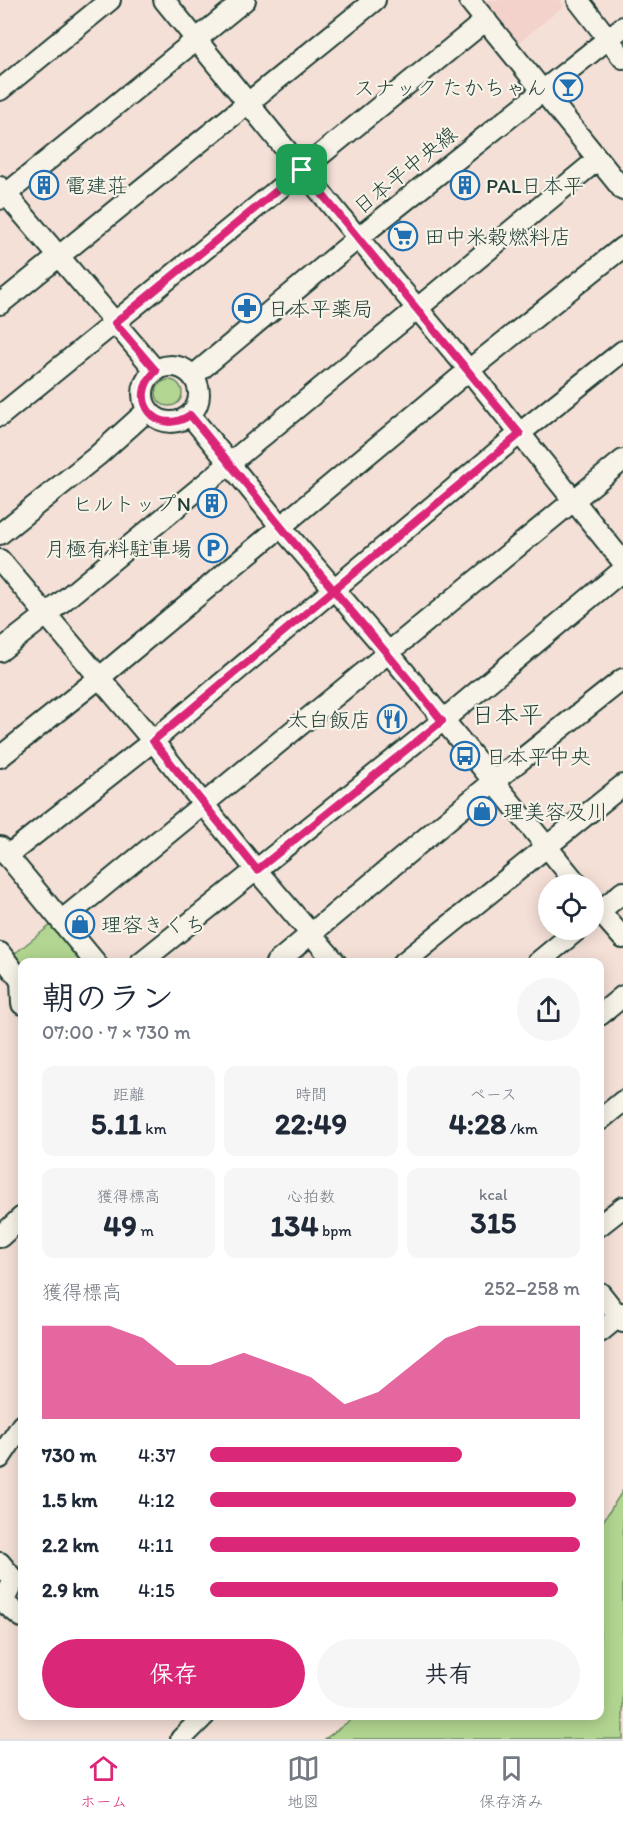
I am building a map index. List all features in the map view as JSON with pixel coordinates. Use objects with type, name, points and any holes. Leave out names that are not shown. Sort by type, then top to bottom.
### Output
[{"type":"street","points":[[0,90],[110,0]]},
{"type":"street","points":[[164,0],[469,370],[623,562]]},
{"type":"street","points":[[156,371],[2,194],[244,0]]},
{"type":"street","points":[[0,303],[375,0]]},
{"type":"street","points":[[469,0],[623,190]]},
{"type":"street","points":[[578,0],[615,33],[623,58]]},
{"type":"street","points":[[0,416],[486,20]]},
{"type":"street","name":"日本平中央線","points":[[192,376],[358,238],[615,33]]},
{"type":"street","points":[[0,651],[597,160]]},
{"type":"street","points":[[0,757],[99,678],[469,370],[623,247]]},
{"type":"street","points":[[92,958],[4,851],[153,741],[520,434],[623,351]]},
{"type":"street","points":[[171,366],[192,376],[199,392],[199,400],[190,415],[182,420],[163,421],[148,410],[143,393],[149,377],[156,371],[171,366]]},
{"type":"street","points":[[0,534],[97,456],[148,410]]},
{"type":"street","points":[[190,415],[281,527],[389,653],[569,874]]},
{"type":"street","points":[[61,921],[623,460]]},
{"type":"street","points":[[0,560],[332,958]]},
{"type":"street","points":[[146,958],[442,721],[623,570]]},
{"type":"street","points":[[282,958],[493,782],[623,679]]},
{"type":"street","points":[[409,958],[623,785]]},
{"type":"street","points":[[604,905],[623,892]]},
{"type":"street","points":[[604,919],[623,938]]},
{"type":"street","points":[[543,958],[565,940]]},
{"type":"street","points":[[0,953],[18,976]]},
{"type":"street","points":[[604,1012],[623,996]]},
{"type":"street","points":[[604,1117],[623,1101]]},
{"type":"street","points":[[604,1222],[623,1207]]},
{"type":"street","points":[[0,1237],[18,1221]]},
{"type":"street","points":[[604,1297],[622,1317],[604,1329]]},
{"type":"street","points":[[0,1458],[18,1431]]},
{"type":"street","points":[[0,1563],[18,1574],[3,1602],[18,1614]]},
{"type":"street","points":[[181,1739],[200,1720]]},
{"type":"shaded area","points":[[475,0],[560,0],[564,6],[513,47]]},
{"type":"green space","points":[[169,380],[178,384],[182,393],[178,402],[169,406],[160,402],[156,393],[160,384]]},
{"type":"green space","points":[[52,924],[79,958],[18,958],[18,969],[9,958]]},
{"type":"green space","points":[[623,1490],[623,1739],[325,1739],[351,1720],[604,1720],[604,1520]]},
{"type":"place","name":"スナック たかちゃん","points":[[568,87]]},
{"type":"place","name":"電建荘","points":[[44,185]]},
{"type":"place","name":"PAL日本平","points":[[465,185]]},
{"type":"place","name":"田中米穀燃料店","points":[[403,236]]},
{"type":"place","name":"日本平薬局","points":[[247,308]]},
{"type":"place","name":"ヒルトップN","points":[[212,503]]},
{"type":"place","name":"月極有料駐車場","points":[[213,548]]},
{"type":"place","name":"太白飯店","points":[[392,719]]},
{"type":"place","name":"日本平中央","points":[[465,756]]},
{"type":"place","name":"理美容及川","points":[[482,811]]},
{"type":"place","name":"理容きくち","points":[[80,924]]},
{"type":"district","name":"日本平","points":[[507,714]]},
{"type":"route","points":[[302,170],[115,323],[156,371],[149,377],[143,393],[148,410],[163,421],[173,422],[190,415],[281,527],[334,590],[389,653],[442,721],[257,870],[153,741],[334,590],[520,434],[302,170]]}]
